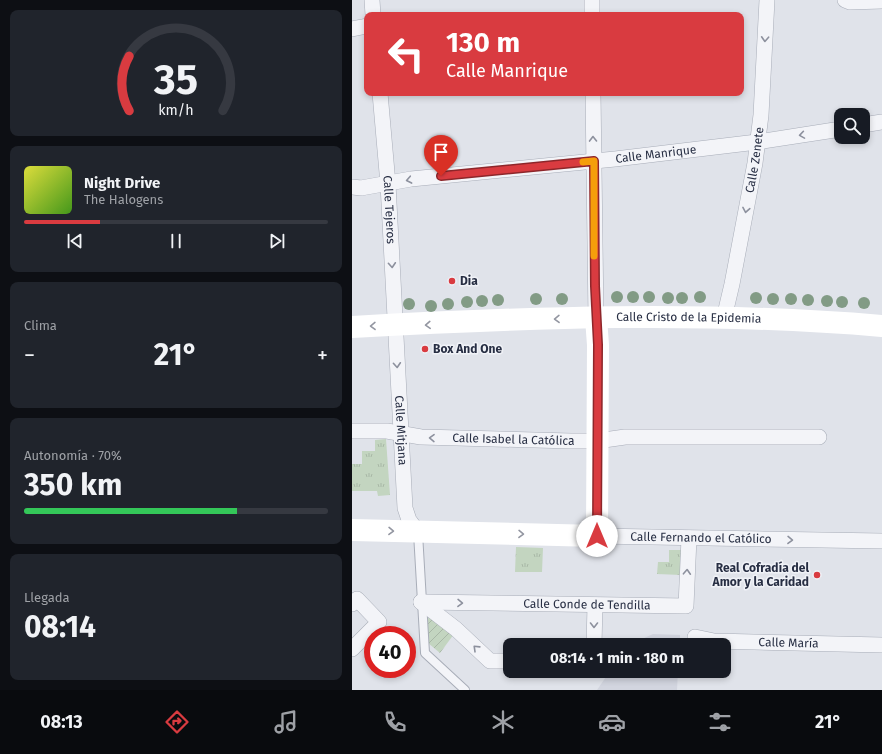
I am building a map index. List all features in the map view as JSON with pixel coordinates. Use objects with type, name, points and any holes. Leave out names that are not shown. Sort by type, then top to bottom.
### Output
[{"type":"main road","name":"Calle Cristo de la Epidemia","points":[[352,328],[596,318],[724,318],[823,321],[882,326]]},
{"type":"main road","points":[[596,318],[598,345],[597,536]]},
{"type":"main road","name":"Calle Fernando el Católico","points":[[352,530],[597,536]]},
{"type":"street","points":[[372,0],[374,12]]},
{"type":"street","points":[[592,0],[592,12]]},
{"type":"street","name":"Calle Zenete","points":[[724,318],[732,284],[761,115],[767,0]]},
{"type":"street","points":[[845,0],[850,2],[882,1]]},
{"type":"street","points":[[352,29],[364,27]]},
{"type":"street","name":"Calle Tejeros","points":[[380,96],[388,184],[395,326]]},
{"type":"street","points":[[593,96],[596,318]]},
{"type":"street","points":[[870,125],[882,122]]},
{"type":"street","name":"Calle Manrique","points":[[352,187],[361,188],[411,179],[594,161],[757,142],[834,130]]},
{"type":"street","name":"Calle Mitjana","points":[[395,326],[405,508],[409,520],[418,532]]},
{"type":"street","name":"Calle Isabel la Católica","points":[[352,431],[387,431],[421,437],[597,441],[625,437],[819,437]]},
{"type":"street","name":"Calle Fernando el Católico","points":[[597,536],[882,541]]},
{"type":"street","name":"Calle Conde de Tendilla","points":[[421,602],[686,606],[689,538]]},
{"type":"street","points":[[352,604],[357,599],[379,622],[352,649]]},
{"type":"street","points":[[421,602],[456,629],[490,661],[503,661]]},
{"type":"street","points":[[594,638],[595,605]]},
{"type":"street","name":"Calle María","points":[[695,637],[714,641],[882,645]]},
{"type":"lane","points":[[418,532],[425,652],[465,690]]},
{"type":"shaded area","points":[[653,634],[680,635],[680,638],[644,638]]},
{"type":"shaded area","points":[[605,678],[678,678],[677,690],[597,690]]},
{"type":"green space","points":[[386,439],[390,495],[378,496],[377,491],[352,491],[352,464],[362,464],[362,451],[375,451],[375,440]]},
{"type":"green space","points":[[516,547],[543,548],[542,572],[515,572]]},
{"type":"green space","points":[[669,550],[681,550],[681,575],[657,574],[658,562],[669,562]]},
{"type":"green space","points":[[428,615],[454,634],[440,653],[428,643]]},
{"type":"slow traffic","points":[[583,162],[594,161],[594,256]]},
{"type":"place","name":"Dia","points":[[452,281]]},
{"type":"place","name":"Box And One","points":[[425,349]]},
{"type":"place","name":"Real Cofradía del Amor y la Caridad","points":[[817,575]]},
{"type":"route","points":[[441,176],[594,161],[595,286],[598,345],[597,536]]}]
